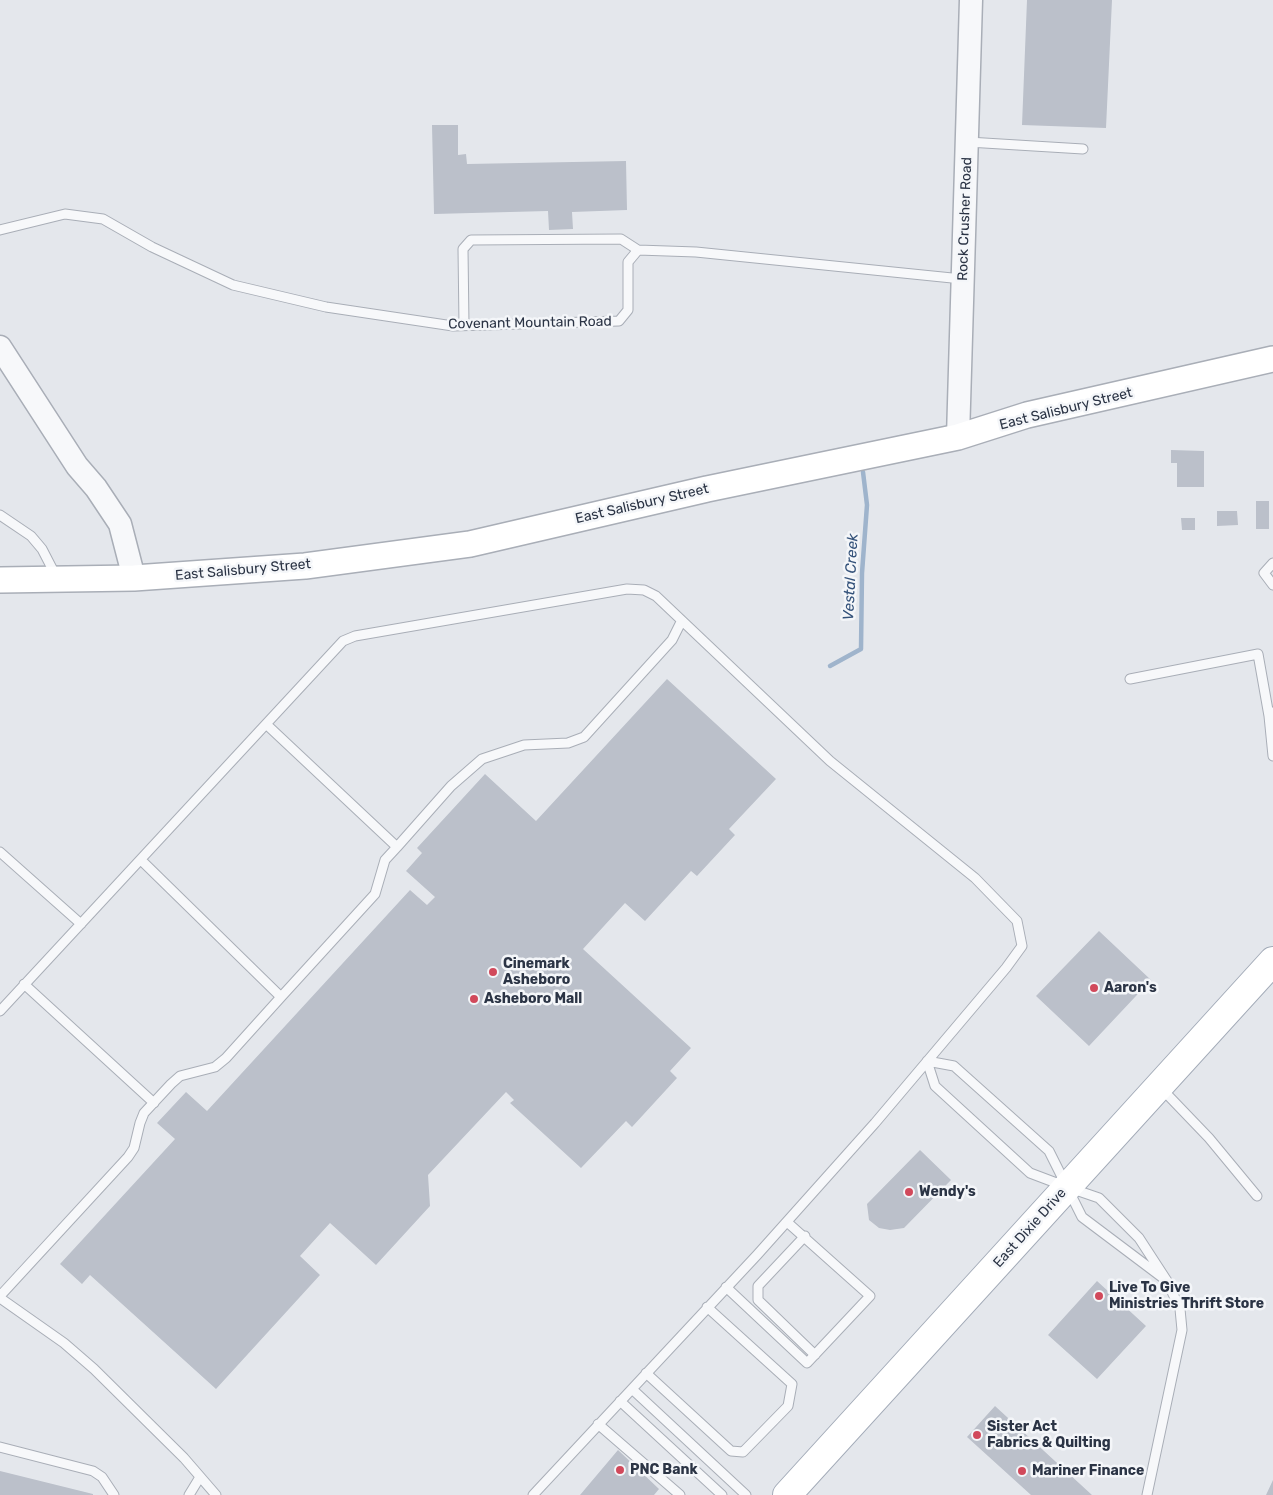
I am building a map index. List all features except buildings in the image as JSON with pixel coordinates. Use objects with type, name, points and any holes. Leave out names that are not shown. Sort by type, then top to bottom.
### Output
[{"type":"main road","name":"East Salisbury Street","points":[[0,580],[134,578],[305,566],[470,544],[706,489],[958,437],[1027,415],[1273,359]]},
{"type":"main road","name":"East Dixie Drive","points":[[787,1495],[1273,961]]},
{"type":"street","name":"Rock Crusher Road","points":[[958,437],[971,0]]},
{"type":"street","points":[[0,347],[77,466],[96,488],[120,524],[134,578]]},
{"type":"lane","points":[[967,142],[1083,149]]},
{"type":"lane","name":"Covenant Mountain Road","points":[[0,230],[65,214],[103,219],[152,247],[233,285],[326,306],[453,326],[619,321],[628,310],[628,262],[638,250]]},
{"type":"lane","points":[[464,326],[463,249],[470,240],[622,239],[638,250],[696,252],[963,279]]},
{"type":"lane","points":[[0,515],[36,542],[58,580]]},
{"type":"lane","points":[[1273,563],[1264,573],[1273,584]]},
{"type":"lane","points":[[0,1011],[343,642],[355,636],[627,589],[644,590],[656,596],[681,622],[830,761],[975,878],[1016,921],[1022,946],[1006,968],[927,1061],[787,1222],[533,1495]]},
{"type":"lane","points":[[216,1495],[184,1458],[94,1368],[64,1343],[0,1297],[128,1157],[134,1148],[144,1113],[180,1076],[215,1067],[226,1058],[375,894],[385,860],[451,786],[482,759],[524,745],[568,743],[584,737],[672,640],[681,622]]},
{"type":"lane","points":[[1130,679],[1258,654],[1271,714],[1273,756]]},
{"type":"lane","points":[[266,724],[397,847]]},
{"type":"lane","points":[[0,852],[81,924]]},
{"type":"lane","points":[[141,860],[281,996]]},
{"type":"lane","points":[[24,984],[154,1103]]},
{"type":"lane","points":[[927,1061],[954,1066],[1043,1145],[1049,1151],[1082,1217],[1167,1281]]},
{"type":"lane","points":[[927,1061],[935,1086],[1030,1174],[1099,1198],[1139,1238],[1167,1281],[1180,1309],[1182,1330],[1146,1495]]},
{"type":"lane","points":[[1160,1086],[1209,1138],[1257,1196]]},
{"type":"lane","points":[[726,1287],[807,1364],[870,1296],[805,1236],[787,1222]]},
{"type":"lane","points":[[805,1236],[758,1286],[758,1300],[815,1355]]},
{"type":"lane","points":[[646,1373],[731,1451],[743,1452],[788,1406],[792,1384],[707,1307]]},
{"type":"lane","points":[[632,1389],[746,1495]]},
{"type":"lane","points":[[620,1401],[722,1495]]},
{"type":"lane","points":[[598,1424],[680,1495]]},
{"type":"lane","points":[[0,1447],[93,1471],[102,1477],[114,1495]]},
{"type":"lane","points":[[189,1495],[200,1477]]},
{"type":"waterway","name":"Vestal Creek","points":[[830,666],[861,649],[862,573],[867,505],[863,472]]},
{"type":"place","name":"Cinemark Asheboro","points":[[493,972]]},
{"type":"place","name":"Aaron's","points":[[1094,988]]},
{"type":"place","name":"Asheboro Mall","points":[[474,999]]},
{"type":"place","name":"Wendy's","points":[[909,1192]]},
{"type":"place","name":"Live To Give Ministries Thrift Store","points":[[1099,1296]]},
{"type":"place","name":"Sister Act Fabrics & Quilting","points":[[977,1435]]},
{"type":"place","name":"PNC Bank","points":[[620,1470]]},
{"type":"place","name":"Mariner Finance","points":[[1022,1471]]}]
